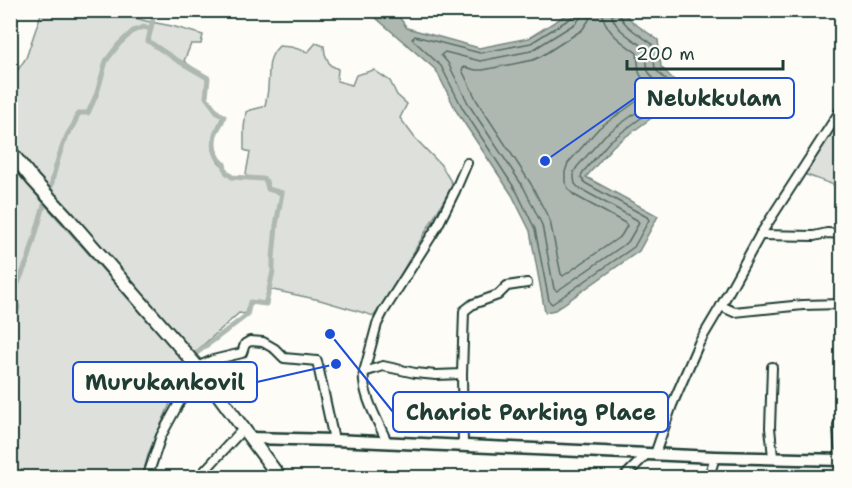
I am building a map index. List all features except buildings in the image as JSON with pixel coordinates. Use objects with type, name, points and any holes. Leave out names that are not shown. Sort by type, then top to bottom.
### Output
[{"type":"highway","points":[[10,151],[198,368],[279,477]]},
{"type":"main road","points":[[246,433],[334,440],[715,457],[841,460]]},
{"type":"street","points":[[624,477],[651,454],[699,343],[722,306],[760,235],[842,108]]},
{"type":"street","points":[[387,442],[363,380],[377,324],[437,227],[467,163]]},
{"type":"street","points":[[760,235],[814,237],[827,233],[842,234]]},
{"type":"street","points":[[463,445],[464,311],[473,304],[498,295],[507,286],[527,284]]},
{"type":"street","points":[[722,306],[734,312],[803,305],[842,304]]},
{"type":"street","points":[[147,477],[161,436],[198,368],[213,360],[242,353],[245,344],[250,342],[263,342],[284,358],[317,361],[334,440]]},
{"type":"street","points":[[364,372],[383,366],[426,374],[462,374]]},
{"type":"street","points":[[772,367],[770,428],[773,458]]},
{"type":"street","points":[[838,425],[841,460]]},
{"type":"street","points":[[198,477],[246,433]]},
{"type":"street","points":[[712,477],[711,471],[715,457]]},
{"type":"shaded area","points":[[42,11],[111,11],[203,35],[201,44],[191,44],[184,61],[207,78],[205,98],[222,117],[214,138],[214,154],[232,178],[245,179],[250,152],[244,150],[246,112],[265,106],[270,60],[279,46],[308,52],[316,43],[324,46],[330,65],[338,69],[337,81],[352,85],[356,75],[374,70],[390,81],[397,95],[407,104],[400,118],[415,138],[441,165],[453,185],[374,316],[320,300],[273,290],[268,291],[264,302],[249,301],[245,314],[239,313],[192,355],[152,304],[11,145],[11,80],[26,58]]},
{"type":"shaded area","points":[[841,112],[841,177],[837,186],[804,174]]},
{"type":"shaded area","points":[[10,165],[187,365],[149,452],[142,477],[11,477]]},
{"type":"water","points":[[606,10],[609,12],[622,11],[634,23],[658,40],[661,67],[676,82],[654,116],[613,146],[586,177],[658,216],[639,251],[555,310],[545,312],[530,231],[512,195],[457,112],[436,70],[368,11],[395,11],[407,28],[479,48],[529,38],[572,11]]},
{"type":"waterway","points":[[154,15],[148,41],[208,78],[206,97],[218,113],[224,116],[215,135],[214,148],[226,172],[232,177],[263,179],[268,189],[282,193],[276,225],[273,271],[266,304],[250,302],[247,315],[194,355],[190,373],[182,390]]},
{"type":"waterway","points":[[50,191],[63,144],[77,116],[80,113],[88,113],[97,93],[106,61],[133,31],[144,27],[151,29]]},
{"type":"waterway","points":[[10,334],[18,307],[15,303],[16,288],[29,257],[44,205]]},
{"type":"place","name":"Nelukkulam","points":[[545,161]]},
{"type":"place","name":"Chariot Parking Place","points":[[330,334]]},
{"type":"place","name":"Murukankovil","points":[[336,364]]}]
